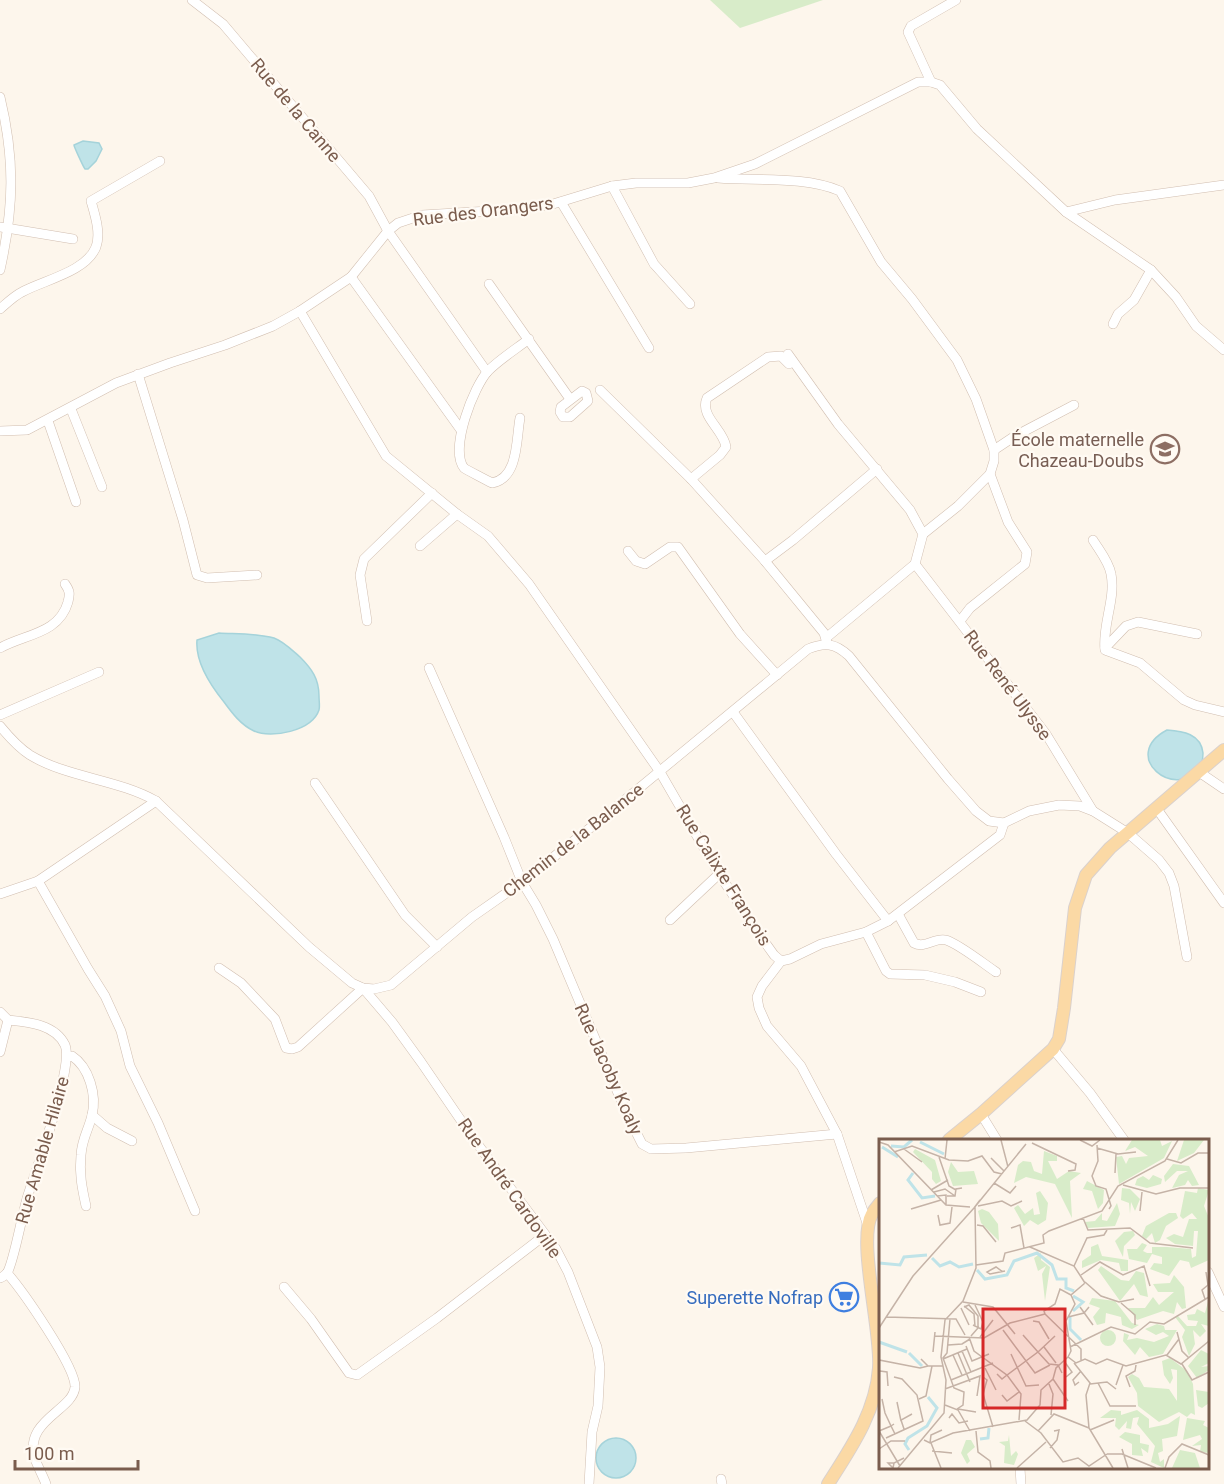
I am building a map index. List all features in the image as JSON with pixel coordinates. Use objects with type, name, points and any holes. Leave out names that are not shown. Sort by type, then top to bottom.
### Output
[{"type":"main road","points":[[950,1139],[1053,1049],[1059,1039],[1075,908],[1082,883],[1091,868],[1224,750]]},
{"type":"main road","points":[[879,1204],[872,1214],[868,1226],[867,1246],[879,1339]]},
{"type":"main road","points":[[828,1484],[860,1434],[875,1396],[879,1362]]},
{"type":"street","name":"Rue de la Canne","points":[[192,0],[223,24],[369,196],[388,231],[487,372]]},
{"type":"street","points":[[956,0],[909,29],[908,35],[932,82],[940,85],[977,129],[1066,212],[1151,270],[1176,297],[1196,327],[1224,350]]},
{"type":"street","name":"Rue des Orangers","points":[[0,431],[27,430],[71,409],[96,393],[138,374],[225,345],[273,326],[351,277],[388,231],[398,223],[422,215],[523,209],[561,202],[612,186],[636,183],[688,183],[714,178],[763,160],[913,84],[932,82]]},
{"type":"street","points":[[0,97],[10,149],[11,201],[4,228],[0,270]]},
{"type":"street","points":[[0,309],[20,293],[77,268],[87,259],[93,252],[97,238],[97,225],[91,201],[160,161]]},
{"type":"street","points":[[714,178],[791,181],[827,186],[843,193],[881,262],[912,299],[957,360],[975,399],[994,450],[994,461],[990,474],[958,506],[922,534],[915,564]]},
{"type":"street","points":[[1066,212],[1115,200],[1224,185]]},
{"type":"street","points":[[612,186],[654,264],[690,304]]},
{"type":"street","points":[[561,202],[649,348]]},
{"type":"street","points":[[4,228],[73,239]]},
{"type":"street","points":[[1113,324],[1118,314],[1134,300],[1151,270]]},
{"type":"street","points":[[351,277],[461,430]]},
{"type":"street","points":[[489,284],[570,399]]},
{"type":"street","name":"Rue Calixte François","points":[[300,311],[386,456],[457,514],[488,536],[530,584],[660,772],[719,874],[764,941],[781,961],[821,944],[866,932],[888,921],[1000,836],[1004,823]]},
{"type":"street","points":[[520,418],[512,469],[507,476],[496,483],[489,482],[466,469],[459,448],[461,430],[475,395],[487,372],[529,339]]},
{"type":"street","points":[[788,354],[838,424],[910,510],[922,534]]},
{"type":"street","points":[[691,479],[720,455],[726,447],[724,438],[706,409],[705,400],[713,393],[772,355],[785,359],[807,390]]},
{"type":"street","points":[[138,374],[183,520],[197,576],[207,578],[257,575]]},
{"type":"street","points":[[600,390],[691,479],[765,561],[827,641],[849,656],[976,811],[988,821],[1004,823],[1029,811],[1059,804],[1080,806],[1093,811],[1128,833],[1159,861],[1169,873],[1174,886],[1187,957]]},
{"type":"street","points":[[994,450],[1015,436],[1074,405]]},
{"type":"street","points":[[71,409],[102,487]]},
{"type":"street","points":[[48,420],[76,502]]},
{"type":"street","points":[[765,561],[877,469]]},
{"type":"street","points":[[960,621],[970,608],[1027,561],[1027,552],[1008,522],[990,474]]},
{"type":"street","points":[[367,621],[360,574],[364,559],[432,494]]},
{"type":"street","points":[[420,546],[457,514]]},
{"type":"street","points":[[1093,540],[1112,575],[1105,629],[1105,648],[1110,654],[1140,663],[1184,700],[1224,712]]},
{"type":"street","points":[[628,551],[636,561],[645,564],[670,547],[678,547],[740,634],[777,675]]},
{"type":"street","name":"Rue René Ulysse","points":[[915,564],[1046,734],[1093,811]]},
{"type":"street","name":"Chemin de la Balance","points":[[363,988],[374,989],[391,984],[472,917],[522,882],[660,772],[808,649],[827,641],[915,564]]},
{"type":"street","points":[[0,648],[59,621],[70,595],[70,590],[65,584]]},
{"type":"street","points":[[1105,648],[1126,626],[1138,622],[1197,634]]},
{"type":"street","points":[[429,668],[522,882]]},
{"type":"street","points":[[0,715],[99,672]]},
{"type":"street","points":[[733,712],[836,854],[888,921]]},
{"type":"street","points":[[0,726],[28,754],[44,762],[138,791],[156,801],[309,947],[352,983],[363,988],[298,1047],[292,1049],[286,1048],[275,1019],[241,983],[219,968]]},
{"type":"street","points":[[1199,772],[1224,789]]},
{"type":"street","points":[[315,783],[405,915],[437,947]]},
{"type":"street","points":[[0,894],[38,881],[156,801]]},
{"type":"street","points":[[1157,809],[1224,903]]},
{"type":"street","points":[[670,920],[719,874]]},
{"type":"street","points":[[38,881],[105,996],[121,1031],[130,1066],[158,1123],[195,1211]]},
{"type":"street","name":"Rue Jacoby Koaly","points":[[522,882],[553,939],[626,1112],[646,1148],[708,1147],[837,1134]]},
{"type":"street","points":[[898,914],[914,943],[922,945],[937,940],[948,941],[996,972]]},
{"type":"street","points":[[866,932],[886,971],[890,974],[925,975],[955,982],[981,992]]},
{"type":"street","points":[[781,961],[762,986],[758,997],[759,1008],[767,1026],[801,1066],[837,1134],[868,1226]]},
{"type":"street","name":"Rue André Cardoville","points":[[363,988],[392,1022],[473,1138],[556,1249],[568,1272],[597,1347],[600,1367],[598,1406],[592,1432],[589,1484]]},
{"type":"street","points":[[0,1012],[8,1020],[0,1052]]},
{"type":"street","name":"Rue Amable Hilaire","points":[[4,1276],[52,1121],[68,1058],[60,1038],[51,1031],[32,1022],[8,1020]]},
{"type":"street","points":[[1053,1049],[1123,1139]]},
{"type":"street","points":[[68,1058],[72,1056],[85,1069],[92,1092],[92,1115],[84,1136],[81,1154],[81,1184],[86,1206]]},
{"type":"street","points":[[981,1114],[996,1139]]},
{"type":"street","points":[[92,1115],[107,1128],[132,1141]]},
{"type":"street","points":[[284,1287],[311,1319],[349,1373],[357,1375],[545,1235]]},
{"type":"street","points":[[1209,1274],[1224,1307]]},
{"type":"street","points":[[4,1276],[66,1361],[74,1378],[73,1394],[44,1422],[37,1433],[34,1457],[46,1484]]},
{"type":"street","points":[[1020,1469],[1021,1484]]},
{"type":"green space","points":[[710,0],[823,0],[740,28]]},
{"type":"water","points":[[83,141],[99,143],[102,149],[96,161],[88,169],[84,168],[74,145]]},
{"type":"water","points":[[219,633],[253,634],[274,638],[284,643],[300,657],[314,675],[319,690],[319,710],[315,717],[300,728],[270,734],[254,731],[241,722],[214,689],[201,666],[197,640]]},
{"type":"water","points":[[1167,730],[1190,735],[1202,747],[1202,763],[1190,776],[1178,780],[1167,778],[1156,772],[1150,763],[1148,752],[1153,741]]},
{"type":"water","points":[[616,1438],[624,1439],[630,1444],[635,1450],[635,1466],[630,1472],[624,1477],[616,1478],[608,1477],[602,1472],[597,1466],[596,1458],[597,1450],[602,1444],[608,1439]]},
{"type":"place","name":"École maternelle Chazeau-Doubs","points":[[1165,449]]},
{"type":"place","name":"Superette Nofrap","points":[[844,1297]]}]
